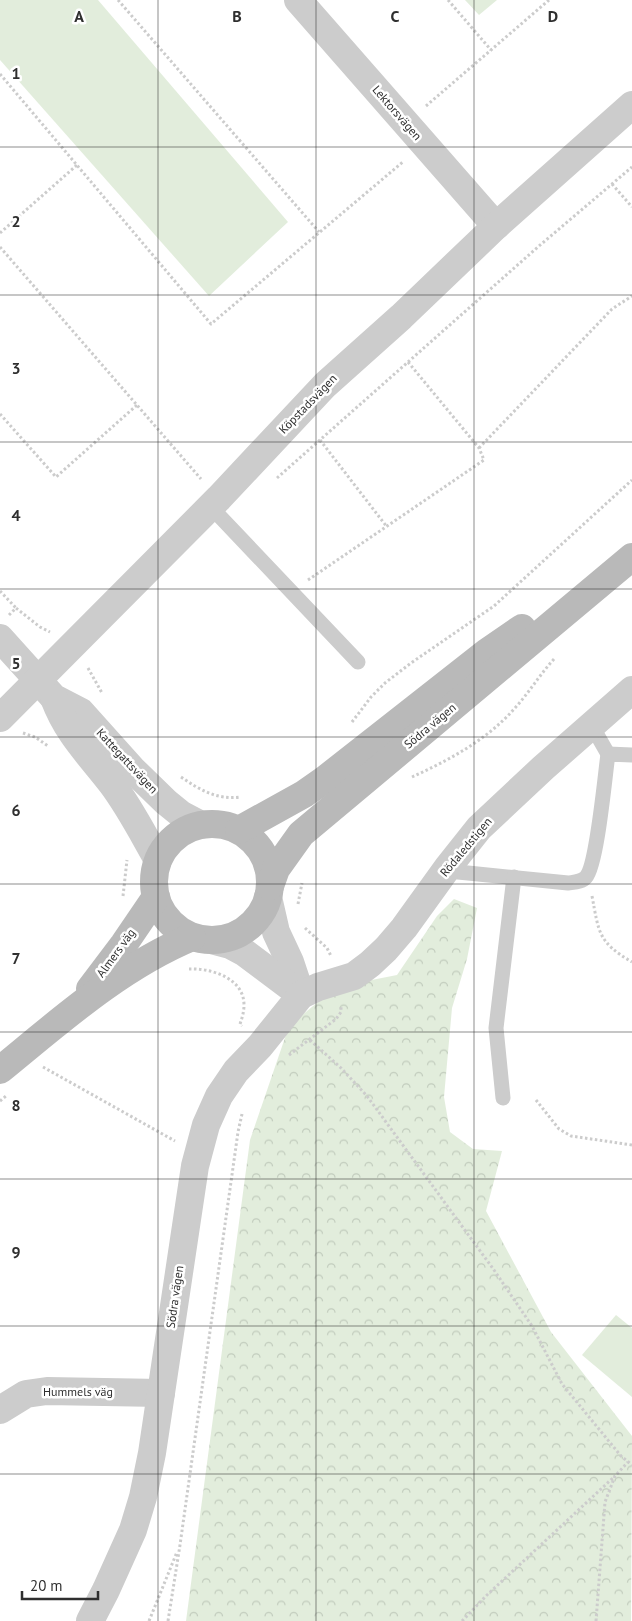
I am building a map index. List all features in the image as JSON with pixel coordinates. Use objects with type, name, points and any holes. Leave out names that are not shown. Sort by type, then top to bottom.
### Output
[{"type":"street","name":"Lektorsvägen","points":[[298,0],[496,226]]},
{"type":"street","name":"Köpstadsvägen","points":[[0,718],[45,689],[74,642],[215,502],[325,385],[401,317],[496,226],[632,105]]},
{"type":"street","name":"Södra vägen","points":[[269,891],[276,868],[301,834],[632,557]]},
{"type":"street","name":"Södra vägen","points":[[239,830],[304,794],[487,652],[522,628],[605,578]]},
{"type":"street","name":"Kattegattsvägen","points":[[3,628],[45,689],[72,735],[132,811],[158,860]]},
{"type":"street","name":"Kattegattsvägen","points":[[45,689],[81,712],[133,770],[166,802],[182,815],[201,825]]},
{"type":"street","name":"Rödaledstigen","points":[[301,995],[318,987],[354,976],[370,964],[386,949],[479,828],[632,690]]},
{"type":"street","points":[[201,825],[224,825],[239,830],[263,854],[267,864],[274,927],[290,962],[301,995],[245,953],[230,946],[201,938],[173,925],[165,917],[156,897],[154,878],[158,860],[175,837],[201,825]]},
{"type":"street","points":[[201,938],[232,937],[242,932],[258,917],[269,891]]},
{"type":"street","name":"Almers väg","points":[[75,1008],[124,944],[156,897]]},
{"type":"street","name":"Almers väg","points":[[0,1070],[75,1008],[142,962],[170,946],[201,938]]},
{"type":"street","name":"Södra vägen","points":[[90,1621],[122,1557],[143,1497],[152,1453],[195,1166],[206,1125],[219,1096],[236,1071],[260,1046],[301,995]]},
{"type":"street","name":"Hummels väg","points":[[0,1410],[26,1394],[47,1391],[161,1394]]},
{"type":"lane","points":[[215,502],[291,592],[358,662]]},
{"type":"lane","points":[[448,867],[458,872],[568,883],[581,882],[588,876],[595,854],[608,754],[592,726]]},
{"type":"lane","points":[[608,754],[632,756]]},
{"type":"lane","points":[[503,1098],[496,1028],[514,877]]},
{"type":"path","points":[[118,0],[319,232]]},
{"type":"path","points":[[448,0],[491,50]]},
{"type":"path","points":[[406,124],[548,0]]},
{"type":"path","points":[[0,74],[211,324],[424,144]]},
{"type":"path","points":[[0,233],[76,165]]},
{"type":"path","points":[[270,484],[632,167]]},
{"type":"path","points":[[612,184],[632,207]]},
{"type":"path","points":[[0,247],[137,405],[215,502]]},
{"type":"path","points":[[479,448],[612,309],[632,296]]},
{"type":"path","points":[[291,592],[484,460],[479,448],[408,362]]},
{"type":"path","points":[[0,414],[56,477],[137,405]]},
{"type":"path","points":[[320,440],[387,527]]},
{"type":"path","points":[[346,729],[386,682],[494,606],[632,480]]},
{"type":"path","points":[[0,591],[16,608],[40,627],[74,642],[106,700]]},
{"type":"path","points":[[3,628],[16,608]]},
{"type":"path","points":[[408,779],[456,756],[495,727],[513,711],[560,653]]},
{"type":"path","points":[[178,775],[202,791],[216,796],[242,797]]},
{"type":"path","points":[[122,904],[127,859]]},
{"type":"path","points":[[298,909],[299,892],[304,875]]},
{"type":"path","points":[[588,876],[602,938],[614,952],[632,962]]},
{"type":"path","points":[[181,970],[195,969],[210,972],[223,976],[237,985],[242,993],[244,1003],[240,1024],[276,1064],[310,1040],[336,1019],[341,1012],[333,960],[327,948],[304,926]]},
{"type":"path","points":[[310,1040],[341,1068],[367,1096],[494,1270],[532,1326],[562,1384],[621,1456],[632,1465]]},
{"type":"path","points":[[42,1067],[198,1154]]},
{"type":"path","points":[[536,1100],[559,1129],[571,1136],[632,1145]]},
{"type":"path","points":[[168,1621],[238,1132],[243,1110]]},
{"type":"path","points":[[462,1621],[628,1462]]},
{"type":"path","points":[[596,1621],[605,1502],[615,1476]]},
{"type":"path","points":[[149,1621],[180,1545]]},
{"type":"green space","points":[[0,0],[98,0],[288,222],[209,296],[0,60]]},
{"type":"green space","points":[[465,0],[497,0],[479,15]]},
{"type":"green space","points":[[454,899],[477,908],[467,959],[452,1008],[444,1097],[450,1132],[473,1149],[502,1151],[486,1211],[551,1332],[632,1436],[631,1621],[186,1621],[250,1140],[289,1026],[336,987],[397,975],[437,916]]},
{"type":"green space","points":[[616,1315],[632,1328],[632,1397],[582,1355]]}]
